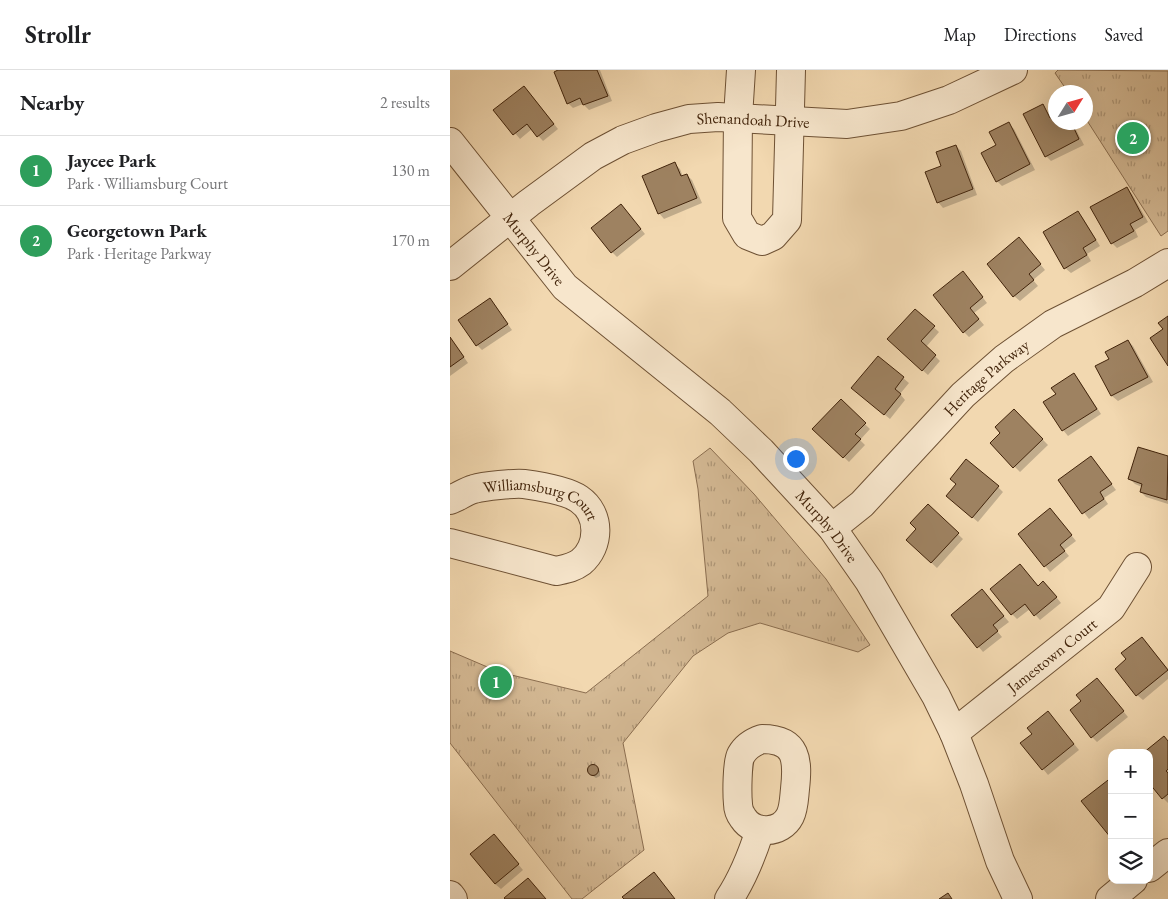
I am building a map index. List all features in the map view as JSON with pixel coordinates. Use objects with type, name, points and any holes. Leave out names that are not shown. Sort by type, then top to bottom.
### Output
[{"type":"street","points":[[741,70],[738,117],[737,218],[747,235],[762,241],[773,236],[787,220],[791,70]]},
{"type":"street","name":"Shenandoah Drive","points":[[450,266],[586,161],[623,140],[656,128],[688,119],[738,117],[790,122],[847,124],[901,116],[950,100],[1013,70]]},
{"type":"street","name":"Murphy Drive","points":[[450,142],[565,287],[720,412],[761,451],[832,528],[869,581],[932,687],[954,733],[1000,861],[1018,899]]},
{"type":"street","name":"Heritage Parkway","points":[[832,528],[862,504],[963,395],[1004,359],[1053,324],[1135,283],[1168,263]]},
{"type":"street","name":"Williamsburg Court","points":[[450,500],[474,489],[522,484],[570,494],[589,509],[594,520],[596,532],[594,544],[588,555],[574,566],[556,571],[450,543]]},
{"type":"street","name":"Jamestown Court","points":[[954,733],[1112,608],[1137,567]]},
{"type":"street","points":[[728,899],[739,884],[754,850],[760,830]]},
{"type":"street","points":[[1153,865],[1168,853]]},
{"type":"street","points":[[1110,899],[1128,884]]},
{"type":"street","points":[[450,895],[453,899]]},
{"type":"green space","points":[[1058,70],[1168,71],[1168,231],[1161,236],[1093,130],[1093,85],[1063,85],[1055,73]]},
{"type":"green space","points":[[710,448],[754,494],[826,579],[870,645],[858,652],[760,623],[728,633],[693,656],[623,743],[644,850],[582,899],[572,899],[450,743],[450,651],[499,672],[586,693],[708,596],[698,489],[693,461]]},
{"type":"building","points":[[558,70],[597,70],[608,96],[583,105],[580,98],[567,104],[554,72]]},
{"type":"building","points":[[524,86],[554,124],[537,137],[527,124],[513,135],[493,110]]},
{"type":"building","points":[[1043,104],[1048,114],[1048,130],[1075,130],[1079,139],[1045,157],[1023,114]]},
{"type":"building","points":[[1009,122],[1030,164],[996,182],[981,153],[996,145],[989,132]]},
{"type":"building","points":[[956,145],[973,189],[937,203],[925,172],[941,166],[936,152]]},
{"type":"building","points":[[675,162],[681,176],[687,174],[697,198],[658,214],[642,176]]},
{"type":"building","points":[[1127,187],[1143,217],[1130,224],[1134,231],[1111,244],[1090,207]]},
{"type":"building","points":[[621,204],[641,229],[611,253],[591,228]]},
{"type":"building","points":[[1078,211],[1096,240],[1083,248],[1087,255],[1064,269],[1043,232]]},
{"type":"building","points":[[1019,237],[1041,264],[1029,274],[1034,280],[1013,297],[987,264]]},
{"type":"building","points":[[963,271],[983,297],[970,308],[979,319],[963,333],[933,295]]},
{"type":"building","points":[[490,298],[508,324],[476,346],[458,320]]},
{"type":"building","points":[[915,309],[935,326],[921,341],[936,355],[922,371],[887,339]]},
{"type":"building","points":[[1168,316],[1168,366],[1150,338],[1163,329],[1158,323]]},
{"type":"building","points":[[450,337],[464,357],[450,367]]},
{"type":"building","points":[[1128,340],[1148,377],[1111,396],[1095,366],[1109,359],[1105,352]]},
{"type":"building","points":[[878,356],[904,377],[895,389],[901,394],[884,415],[851,388]]},
{"type":"building","points":[[1074,373],[1097,409],[1062,431],[1043,402],[1056,394],[1051,388]]},
{"type":"building","points":[[841,399],[866,423],[855,434],[861,439],[843,458],[812,429]]},
{"type":"building","points":[[1014,409],[1043,439],[1013,468],[990,443],[1000,433],[995,427]]},
{"type":"building","points":[[1138,447],[1168,456],[1167,500],[1140,492],[1142,484],[1128,479]]},
{"type":"building","points":[[1091,456],[1112,484],[1100,492],[1104,499],[1082,514],[1058,480]]},
{"type":"building","points":[[966,459],[999,486],[972,518],[946,496],[956,484],[950,479]]},
{"type":"building","points":[[928,504],[959,533],[931,563],[906,540],[916,529],[910,523]]},
{"type":"building","points":[[1050,508],[1072,535],[1060,545],[1065,551],[1044,567],[1018,534]]},
{"type":"building","points":[[1020,564],[1038,586],[1043,581],[1057,597],[1034,616],[1025,604],[1011,615],[990,589]]},
{"type":"building","points":[[982,589],[1004,616],[993,625],[998,631],[977,648],[951,615]]},
{"type":"building","points":[[1142,637],[1168,670],[1136,696],[1115,669],[1126,659],[1121,653]]},
{"type":"building","points":[[1097,678],[1124,711],[1091,738],[1070,710],[1081,701],[1076,695]]},
{"type":"building","points":[[1048,711],[1074,744],[1042,770],[1020,743],[1032,734],[1027,728]]},
{"type":"building","points":[[1164,736],[1168,741],[1168,769],[1166,771],[1168,773],[1168,794],[1162,799],[1153,788],[1153,749],[1148,749]]},
{"type":"building","points":[[593,764],[599,770],[593,776],[587,770]]},
{"type":"building","points":[[1108,780],[1108,834],[1081,801]]},
{"type":"building","points":[[494,834],[519,864],[495,884],[470,854]]},
{"type":"building","points":[[654,872],[675,899],[624,899],[622,897]]},
{"type":"building","points":[[528,878],[546,899],[504,898]]},
{"type":"building","points":[[948,893],[952,899],[939,899]]},
{"type":"place","name":"Georgetown Park","points":[[1133,138]]},
{"type":"place","name":"Jaycee Park","points":[[496,682]]}]
